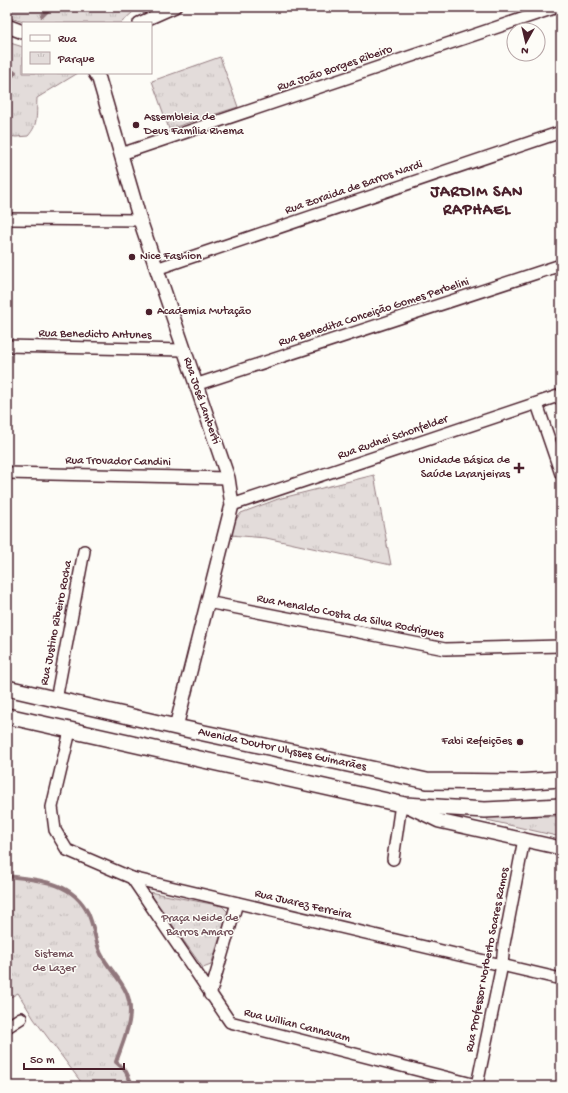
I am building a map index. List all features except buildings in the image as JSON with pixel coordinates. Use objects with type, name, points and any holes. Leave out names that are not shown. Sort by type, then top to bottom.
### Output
[{"type":"main road","name":"Avenida Doutor Ulysses Guimarães","points":[[7,688],[176,727],[427,781],[517,782],[561,779]]},
{"type":"main road","points":[[7,716],[403,804],[485,810],[561,806]]},
{"type":"street","points":[[141,22],[175,7]]},
{"type":"street","name":"Rua João Borges Ribeiro","points":[[121,154],[557,7]]},
{"type":"street","points":[[7,26],[22,32]]},
{"type":"street","name":"Rua José Lamberti","points":[[99,75],[140,220],[183,350],[228,478],[232,505],[176,727]]},
{"type":"street","name":"Rua Zoraida de Barros Nardi","points":[[156,269],[561,132]]},
{"type":"street","points":[[7,219],[140,220]]},
{"type":"street","name":"Rua Benedita Conceição Gomes Perbelini","points":[[195,385],[561,264]]},
{"type":"street","name":"Rua Benedicto Antunes","points":[[7,346],[183,350]]},
{"type":"street","name":"Rua Rudnei Schonfelder","points":[[232,505],[561,396]]},
{"type":"street","points":[[537,404],[561,474]]},
{"type":"street","name":"Rua Trovador Candini","points":[[7,473],[228,478]]},
{"type":"street","name":"Rua Justino Ribeiro Rocha","points":[[56,700],[84,551]]},
{"type":"street","name":"Rua Menaldo Costa da Silva Rodrigues","points":[[207,602],[444,649],[561,646]]},
{"type":"street","name":"Rua Juarez Ferreira","points":[[70,731],[52,807],[55,830],[66,850],[132,878],[561,979]]},
{"type":"street","points":[[393,860],[403,804],[439,820],[561,848]]},
{"type":"street","name":"Rua Professor Norberto Soares Ramos","points":[[478,1086],[502,965],[504,944],[524,839]]},
{"type":"street","name":"Rua Willian Cannavam","points":[[132,878],[210,995],[230,1022],[478,1086]]},
{"type":"street","points":[[210,995],[237,903]]},
{"type":"street","points":[[7,1027],[21,1018]]},
{"type":"green space","points":[[7,7],[142,7],[134,11],[122,22],[24,22],[7,17]]},
{"type":"green space","points":[[7,42],[22,47],[22,74],[76,74],[37,98],[36,118],[32,132],[28,136],[8,136],[9,149],[7,150]]},
{"type":"green space","points":[[220,57],[238,107],[169,129],[152,81]]},
{"type":"green space","points":[[374,475],[391,565],[266,538],[230,535],[234,522],[241,513],[278,499]]},
{"type":"green space","points":[[561,816],[561,837],[487,820],[489,817]]},
{"type":"green space","name":"Sistema de Lazer","points":[[7,876],[54,884],[74,895],[82,903],[89,914],[100,950],[127,994],[130,1002],[128,1028],[116,1062],[125,1070],[132,1084],[139,1086],[84,1086],[34,1019],[18,993],[7,999]]},
{"type":"green space","name":"Praça Neide de Barros Amaro","points":[[149,892],[222,906],[228,912],[211,965],[203,968]]},
{"type":"waterway","points":[[42,16],[51,7]]},
{"type":"waterway","points":[[7,82],[15,72]]},
{"type":"waterway","points":[[7,876],[42,881],[64,888],[81,902],[88,913],[101,954],[118,978],[127,994],[129,1002],[130,1011],[128,1028],[116,1062],[125,1070],[132,1084],[139,1086]]},
{"type":"place","name":"Assembleia de Deus Família Rhema","points":[[136,125]]},
{"type":"place","name":"Nice Fashion","points":[[132,257]]},
{"type":"place","name":"Academia Mutação","points":[[149,312]]},
{"type":"place","name":"Unidade Básica de Saúde Laranjeiras","points":[[519,468]]},
{"type":"place","name":"Fabi Refeições","points":[[520,742]]},
{"type":"district","name":"JARDIM SAN RAPHAEL","points":[[477,202]]}]
